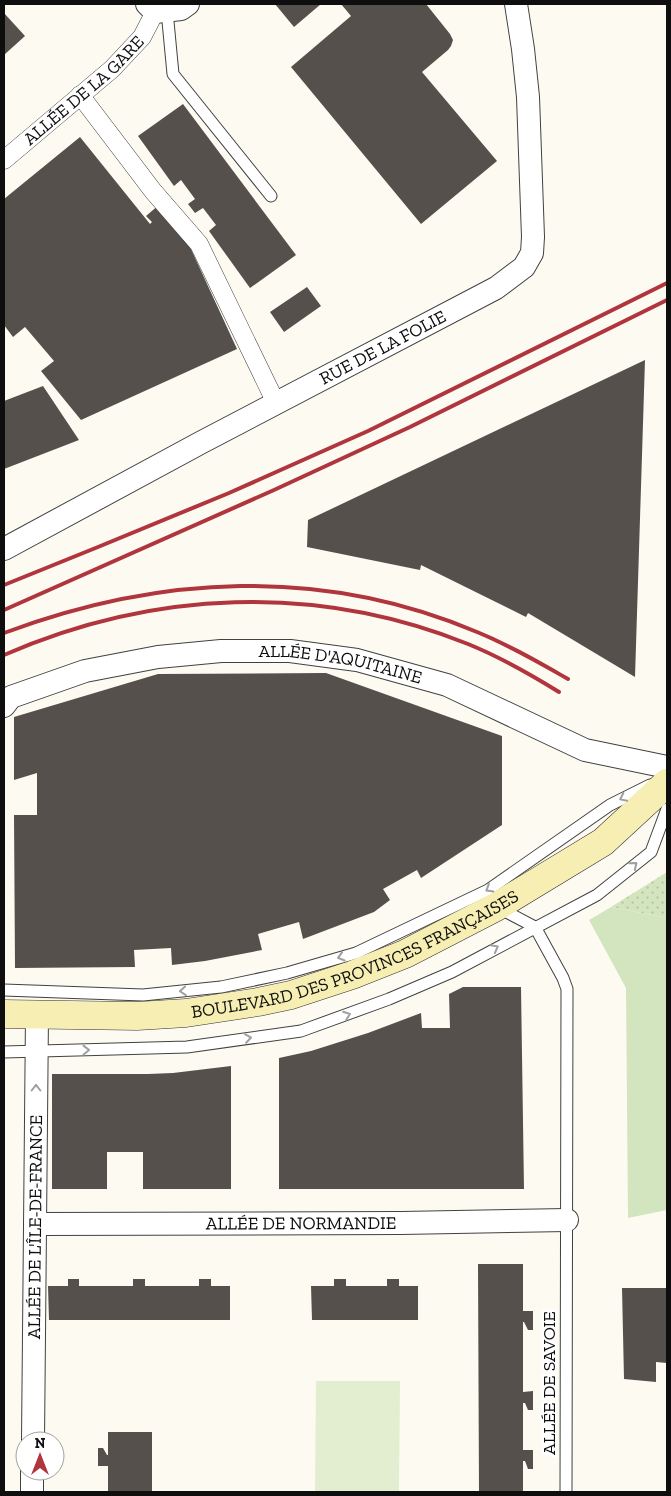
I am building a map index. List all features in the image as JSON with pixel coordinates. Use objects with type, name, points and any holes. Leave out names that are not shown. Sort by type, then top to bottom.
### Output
[{"type":"main road","name":"BOULEVARD DES PROVINCES FRANÇAISES","points":[[4,1014],[137,1016],[186,1013],[291,995],[352,975],[405,954],[496,907],[603,842],[667,783]]},
{"type":"street","name":"RUE DE LA FOLIE","points":[[4,549],[276,403],[496,288],[524,267],[532,253],[533,237],[528,97],[524,49],[516,4]]},
{"type":"street","name":"ALLÉE DE LA GARE","points":[[4,160],[112,69],[167,8]]},
{"type":"street","points":[[80,95],[153,191],[199,244],[276,403]]},
{"type":"street","name":"ALLÉE D'AQUITAINE","points":[[4,706],[12,697],[85,671],[158,657],[221,650],[290,651],[358,660],[447,685],[584,750],[667,767]]},
{"type":"street","name":"ALLÉE DE L'ÎLE-DE-FRANCE","points":[[33,1431],[37,1014]]},
{"type":"street","name":"ALLÉE DE NORMANDIE","points":[[35,1224],[401,1223],[567,1220]]},
{"type":"lane","points":[[167,8],[173,74],[271,196]]},
{"type":"lane","points":[[4,990],[143,994],[221,988],[287,973],[356,953],[488,890],[610,805],[667,777]]},
{"type":"lane","points":[[4,1052],[187,1046],[301,1031],[390,999],[452,972],[597,895],[651,852],[667,809]]},
{"type":"lane","points":[[496,907],[534,928]]},
{"type":"lane","name":"ALLÉE DE SAVOIE","points":[[534,928],[563,978],[567,989],[566,1492]]},
{"type":"green space","points":[[667,872],[667,918],[611,907]]},
{"type":"green space","points":[[611,907],[667,918],[667,1210],[628,1218],[626,988],[589,920]]},
{"type":"green space","points":[[316,1381],[400,1381],[399,1492],[315,1492]]},
{"type":"building","points":[[275,4],[321,4],[294,27]]},
{"type":"building","points":[[341,4],[426,4],[453,40],[448,50],[422,72],[497,161],[421,224],[291,67],[351,16]]},
{"type":"building","points":[[4,13],[25,36],[4,55]]},
{"type":"building","points":[[183,104],[296,255],[250,288],[209,231],[216,225],[203,208],[195,213],[188,204],[195,199],[181,180],[174,186],[138,136]]},
{"type":"building","points":[[80,137],[150,224],[152,222],[146,216],[160,204],[190,247],[237,349],[81,420],[41,371],[54,361],[25,327],[13,337],[4,325],[4,199]]},
{"type":"building","points":[[307,287],[321,306],[284,332],[270,312]]},
{"type":"building","points":[[645,360],[635,677],[528,613],[526,617],[421,565],[420,570],[307,547],[308,520]]},
{"type":"building","points":[[43,386],[79,440],[4,469],[4,401]]},
{"type":"building","points":[[326,673],[502,736],[502,825],[421,878],[417,870],[383,889],[390,900],[374,912],[303,939],[299,922],[258,934],[262,950],[205,961],[172,965],[171,948],[134,950],[135,967],[15,968],[14,815],[37,815],[37,773],[14,780],[14,717],[158,674]]},
{"type":"building","points":[[463,987],[521,987],[524,1189],[279,1189],[279,1058],[311,1051],[368,1033],[421,1013],[422,1028],[450,1028],[449,994]]},
{"type":"building","points":[[231,1066],[231,1189],[143,1189],[143,1152],[107,1152],[107,1189],[52,1189],[52,1074],[173,1073]]},
{"type":"building","points":[[478,1264],[523,1264],[523,1311],[533,1311],[533,1330],[528,1330],[523,1322],[523,1392],[533,1391],[533,1410],[528,1410],[525,1403],[523,1403],[523,1450],[533,1450],[533,1469],[528,1469],[525,1461],[523,1461],[523,1492],[479,1492]]},
{"type":"building","points":[[68,1279],[79,1279],[79,1286],[133,1286],[133,1279],[145,1279],[145,1286],[199,1286],[199,1279],[211,1279],[211,1286],[230,1286],[230,1320],[49,1320],[48,1286],[68,1286]]},
{"type":"building","points":[[334,1279],[346,1279],[346,1286],[387,1286],[387,1279],[399,1279],[399,1286],[418,1286],[418,1320],[312,1320],[311,1286],[334,1286]]},
{"type":"building","points":[[622,1288],[667,1288],[667,1363],[656,1362],[656,1382],[624,1379]]},
{"type":"building","points":[[108,1432],[152,1432],[152,1492],[108,1492],[108,1466],[98,1466],[98,1448],[103,1448],[108,1455]]},
{"type":"railway","points":[[4,585],[229,493],[368,431],[667,283]]},
{"type":"railway","points":[[4,610],[274,490],[410,427],[667,300]]},
{"type":"railway","points":[[4,633],[62,614],[122,599],[181,590],[241,586],[300,588],[360,596],[419,611],[489,637],[568,679]]},
{"type":"railway","points":[[4,655],[60,633],[118,617],[176,607],[235,602],[294,604],[352,611],[411,624],[480,649],[515,666],[559,692]]}]
